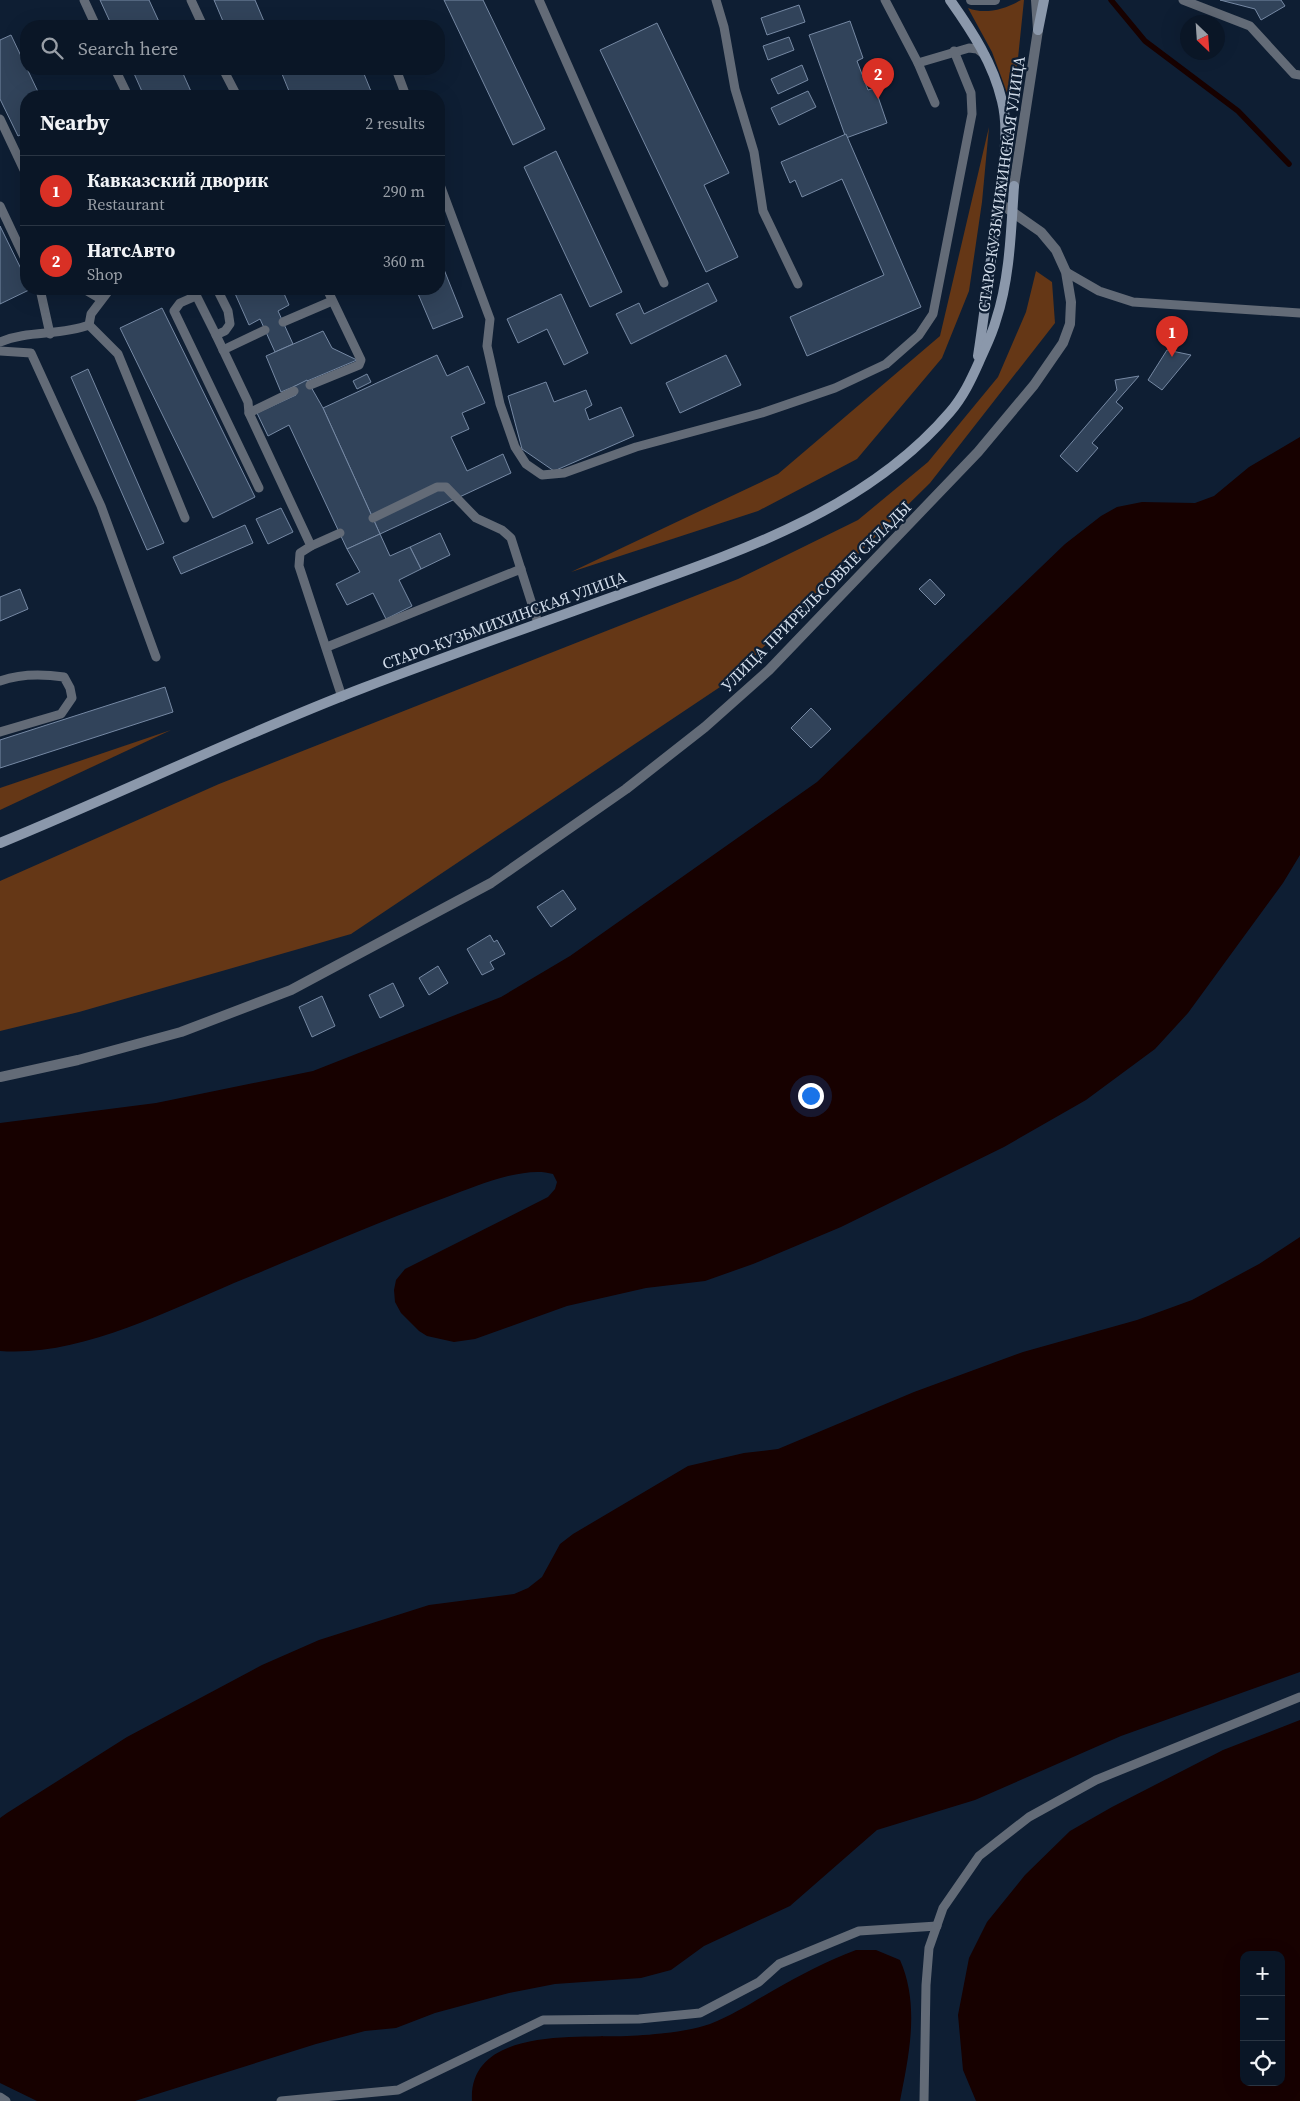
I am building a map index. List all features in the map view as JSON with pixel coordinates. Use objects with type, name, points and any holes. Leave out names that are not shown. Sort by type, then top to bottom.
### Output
[{"type":"main road","name":"СТАРО-КУЗЬМИХИНСКАЯ УЛИЦА","points":[[950,0],[967,24],[985,56],[998,85],[1004,117],[1005,141],[976,369]]},
{"type":"main road","name":"СТАРО-КУЗЬМИХИНСКАЯ УЛИЦА","points":[[1038,30],[1044,0]]},
{"type":"main road","name":"СТАРО-КУЗЬМИХИНСКАЯ УЛИЦА","points":[[0,843],[207,752],[342,697],[741,549],[822,512],[856,493],[881,476],[923,442],[962,397],[991,334],[1000,305],[1006,276],[1014,186]]},
{"type":"street","points":[[971,0],[995,0]]},
{"type":"street","name":"СТАРО-КУЗЬМИХИНСКАЯ УЛИЦА","points":[[1014,186],[1038,30],[1036,0]]},
{"type":"street","name":"УЛИЦА ПРИРЕЛЬСОВЫЕ СКЛАДЫ","points":[[0,1077],[78,1060],[181,1032],[292,990],[491,883],[626,790],[705,727],[768,670],[978,452],[1034,385],[1063,343],[1070,324],[1071,302],[1066,272],[1056,250],[1041,232],[998,202]]},
{"type":"lane","points":[[84,0],[93,20]]},
{"type":"lane","points":[[191,0],[200,20]]},
{"type":"lane","points":[[539,0],[664,284]]},
{"type":"lane","points":[[716,0],[724,27],[735,89],[754,152],[763,211],[798,284]]},
{"type":"lane","points":[[885,0],[918,63],[935,103]]},
{"type":"lane","points":[[1183,0],[1250,26],[1294,74],[1300,75]]},
{"type":"lane","points":[[954,51],[968,42],[970,34],[967,24]]},
{"type":"lane","points":[[918,63],[954,51],[971,48],[985,56]]},
{"type":"lane","points":[[445,198],[490,319],[486,346],[500,404],[515,447],[526,464],[542,475],[564,473],[636,447],[762,413],[835,388],[886,364],[919,336],[933,314],[972,114],[971,93],[954,51]]},
{"type":"lane","points":[[118,75],[125,90]]},
{"type":"lane","points":[[227,75],[234,90]]},
{"type":"lane","points":[[398,75],[404,90]]},
{"type":"lane","points":[[0,120],[20,162]]},
{"type":"lane","points":[[0,206],[20,248]]},
{"type":"lane","points":[[1066,272],[1099,291],[1134,302],[1300,313]]},
{"type":"lane","points":[[41,295],[50,334]]},
{"type":"lane","points":[[94,295],[101,299]]},
{"type":"lane","points":[[89,325],[91,314],[105,295]]},
{"type":"lane","points":[[190,295],[180,303],[174,312],[259,488]]},
{"type":"lane","points":[[196,295],[248,402],[249,413],[312,546]]},
{"type":"lane","points":[[216,335],[224,331],[230,324],[228,311],[220,295]]},
{"type":"lane","points":[[310,385],[359,364],[361,360],[329,295]]},
{"type":"lane","points":[[283,322],[332,301]]},
{"type":"lane","points":[[0,342],[12,337],[76,330],[89,325]]},
{"type":"lane","points":[[89,325],[118,354],[185,518]]},
{"type":"lane","points":[[223,350],[266,330]]},
{"type":"lane","points":[[0,351],[31,353],[101,506],[156,656]]},
{"type":"lane","points":[[249,413],[294,391]]},
{"type":"lane","points":[[373,518],[437,487],[446,487],[476,518],[502,530],[511,538],[538,623]]},
{"type":"lane","points":[[340,533],[300,553],[299,566],[342,697]]},
{"type":"lane","points":[[327,647],[521,569]]},
{"type":"lane","points":[[0,681],[8,678],[51,675],[64,677],[70,688],[72,698],[61,714],[0,732]]},
{"type":"lane","points":[[924,2101],[926,1985],[929,1948],[943,1908],[979,1856],[1029,1817],[1096,1780],[1300,1697]]},
{"type":"lane","points":[[281,2101],[398,2090],[543,2020],[639,2019],[700,2013],[759,1982],[779,1964],[859,1931],[937,1926]]},
{"type":"lane","points":[[0,2096],[6,2101]]},
{"type":"shaded area","points":[[1024,0],[1014,97],[1009,98],[992,52],[968,8],[981,11],[995,10]]},
{"type":"shaded area","points":[[989,127],[982,202],[969,291],[942,358],[857,459],[758,511],[571,572],[778,474],[940,336]]},
{"type":"shaded area","points":[[1036,271],[1052,282],[1055,323],[930,483],[729,681],[351,934],[79,1012],[0,1031],[0,881],[219,784],[738,579],[858,520],[928,462],[998,377],[1026,312]]},
{"type":"shaded area","points":[[1300,437],[1300,855],[1283,883],[1188,1013],[1155,1049],[1086,1100],[1004,1147],[841,1227],[753,1264],[705,1281],[646,1288],[567,1306],[475,1339],[454,1342],[427,1336],[419,1331],[401,1313],[395,1302],[394,1290],[396,1280],[405,1269],[548,1197],[555,1189],[557,1182],[553,1174],[528,1172],[500,1178],[471,1188],[367,1228],[150,1319],[89,1340],[29,1351],[0,1351],[0,1123],[156,1103],[313,1071],[501,997],[570,956],[817,782],[1065,544],[1101,516],[1117,507],[1142,502],[1195,503],[1214,496],[1249,467]]},
{"type":"shaded area","points":[[171,730],[0,810],[0,788]]},
{"type":"shaded area","points":[[1300,1237],[1300,1672],[1121,1736],[975,1800],[877,1830],[790,1906],[704,1946],[671,1970],[641,1978],[555,1984],[509,1993],[435,2013],[396,2028],[365,2031],[316,2044],[135,2101],[37,2101],[0,2083],[0,1818],[7,1813],[127,1737],[262,1665],[319,1640],[429,1605],[514,1594],[528,1588],[542,1577],[560,1544],[573,1534],[688,1466],[744,1453],[778,1449],[914,1392],[1023,1352],[1137,1320],[1192,1300],[1259,1264]]},
{"type":"shaded area","points":[[1300,1720],[1300,2101],[976,2101],[963,2070],[958,2015],[969,1958],[987,1922],[1025,1875],[1070,1831],[1112,1807],[1223,1750]]},
{"type":"shaded area","points":[[856,1950],[876,1950],[900,1960],[906,1977],[910,1995],[911,2030],[907,2066],[900,2101],[472,2101],[476,2077],[488,2060],[506,2048],[530,2041],[555,2038],[647,2035],[701,2027],[727,2017],[784,1984]]},
{"type":"building","points":[[100,0],[149,0],[158,20],[109,20]]},
{"type":"building","points":[[214,0],[255,0],[263,20],[222,20]]},
{"type":"building","points":[[444,0],[483,0],[545,129],[513,145]]},
{"type":"building","points":[[1220,0],[1281,0],[1285,6],[1261,20],[1255,9]]},
{"type":"building","points":[[799,5],[805,22],[767,35],[761,18]]},
{"type":"building","points":[[850,21],[863,58],[857,61],[868,90],[875,88],[887,123],[846,138],[809,35]]},
{"type":"building","points":[[657,23],[729,173],[704,185],[738,257],[706,272],[600,50]]},
{"type":"building","points":[[11,35],[20,54],[20,75],[30,75],[37,90],[20,90],[20,135],[18,136],[0,99],[0,40]]},
{"type":"building","points":[[789,37],[794,50],[768,60],[763,46]]},
{"type":"building","points":[[802,65],[808,80],[778,94],[771,79]]},
{"type":"building","points":[[135,75],[184,75],[190,90],[141,90]]},
{"type":"building","points":[[282,75],[364,75],[371,90],[289,90]]},
{"type":"building","points":[[808,91],[816,107],[779,125],[771,108]]},
{"type":"building","points":[[846,134],[921,307],[807,356],[790,317],[884,275],[842,179],[802,197],[795,180],[790,183],[781,162]]},
{"type":"building","points":[[556,151],[622,292],[590,307],[524,167]]},
{"type":"building","points":[[0,226],[20,267],[20,294],[0,304]]},
{"type":"building","points":[[445,272],[463,317],[433,329],[419,295],[445,295]]},
{"type":"building","points":[[708,283],[717,301],[631,344],[616,314],[639,303],[644,314]]},
{"type":"building","points":[[561,294],[588,353],[564,365],[547,329],[518,343],[507,319]]},
{"type":"building","points":[[236,295],[285,295],[289,305],[278,311],[293,344],[275,352],[260,319],[249,325]]},
{"type":"building","points":[[162,308],[255,497],[213,518],[120,328]]},
{"type":"building","points":[[323,331],[332,348],[357,360],[281,392],[266,356]]},
{"type":"building","points":[[1167,350],[1191,355],[1162,390],[1148,380]]},
{"type":"building","points":[[437,355],[447,376],[468,366],[485,403],[462,413],[469,429],[451,437],[467,471],[503,454],[511,473],[380,534],[323,408]]},
{"type":"building","points":[[726,355],[741,385],[680,413],[666,383]]},
{"type":"building","points":[[88,369],[164,543],[147,550],[71,377]]},
{"type":"building","points":[[367,374],[371,382],[357,389],[353,381]]},
{"type":"building","points":[[1139,376],[1116,402],[1123,408],[1092,443],[1098,448],[1077,472],[1060,456],[1117,390],[1115,380]]},
{"type":"building","points":[[307,380],[323,408],[380,534],[347,549],[289,425],[268,436],[257,413],[296,395],[293,387]]},
{"type":"building","points":[[546,382],[554,402],[586,390],[592,405],[585,409],[589,420],[621,407],[634,436],[554,471],[522,449],[508,396]]},
{"type":"building","points":[[281,508],[293,532],[268,544],[256,519]]},
{"type":"building","points":[[245,525],[253,543],[181,574],[173,557]]},
{"type":"building","points":[[440,533],[450,555],[421,569],[410,547]]},
{"type":"building","points":[[380,534],[390,556],[410,547],[421,569],[399,580],[412,606],[386,619],[373,593],[347,605],[336,584],[360,572],[347,549]]},
{"type":"building","points":[[930,579],[945,595],[935,605],[919,589]]},
{"type":"building","points":[[20,589],[28,609],[0,621],[0,597]]},
{"type":"building","points":[[165,687],[173,712],[0,768],[0,740]]},
{"type":"building","points":[[811,708],[831,729],[811,748],[791,728]]},
{"type":"building","points":[[563,890],[576,909],[551,927],[537,907]]},
{"type":"building","points":[[490,935],[494,942],[497,940],[505,954],[490,962],[494,969],[482,975],[467,949]]},
{"type":"building","points":[[438,966],[448,983],[429,995],[419,978]]},
{"type":"building","points":[[393,983],[404,1006],[380,1018],[369,995]]},
{"type":"building","points":[[322,996],[335,1026],[312,1037],[299,1007]]},
{"type":"waterway","points":[[1111,0],[1145,41],[1238,111],[1289,164]]},
{"type":"place","name":"НатсАвто","points":[[878,99]]},
{"type":"place","name":"Кавказский дворик","points":[[1172,357]]}]
